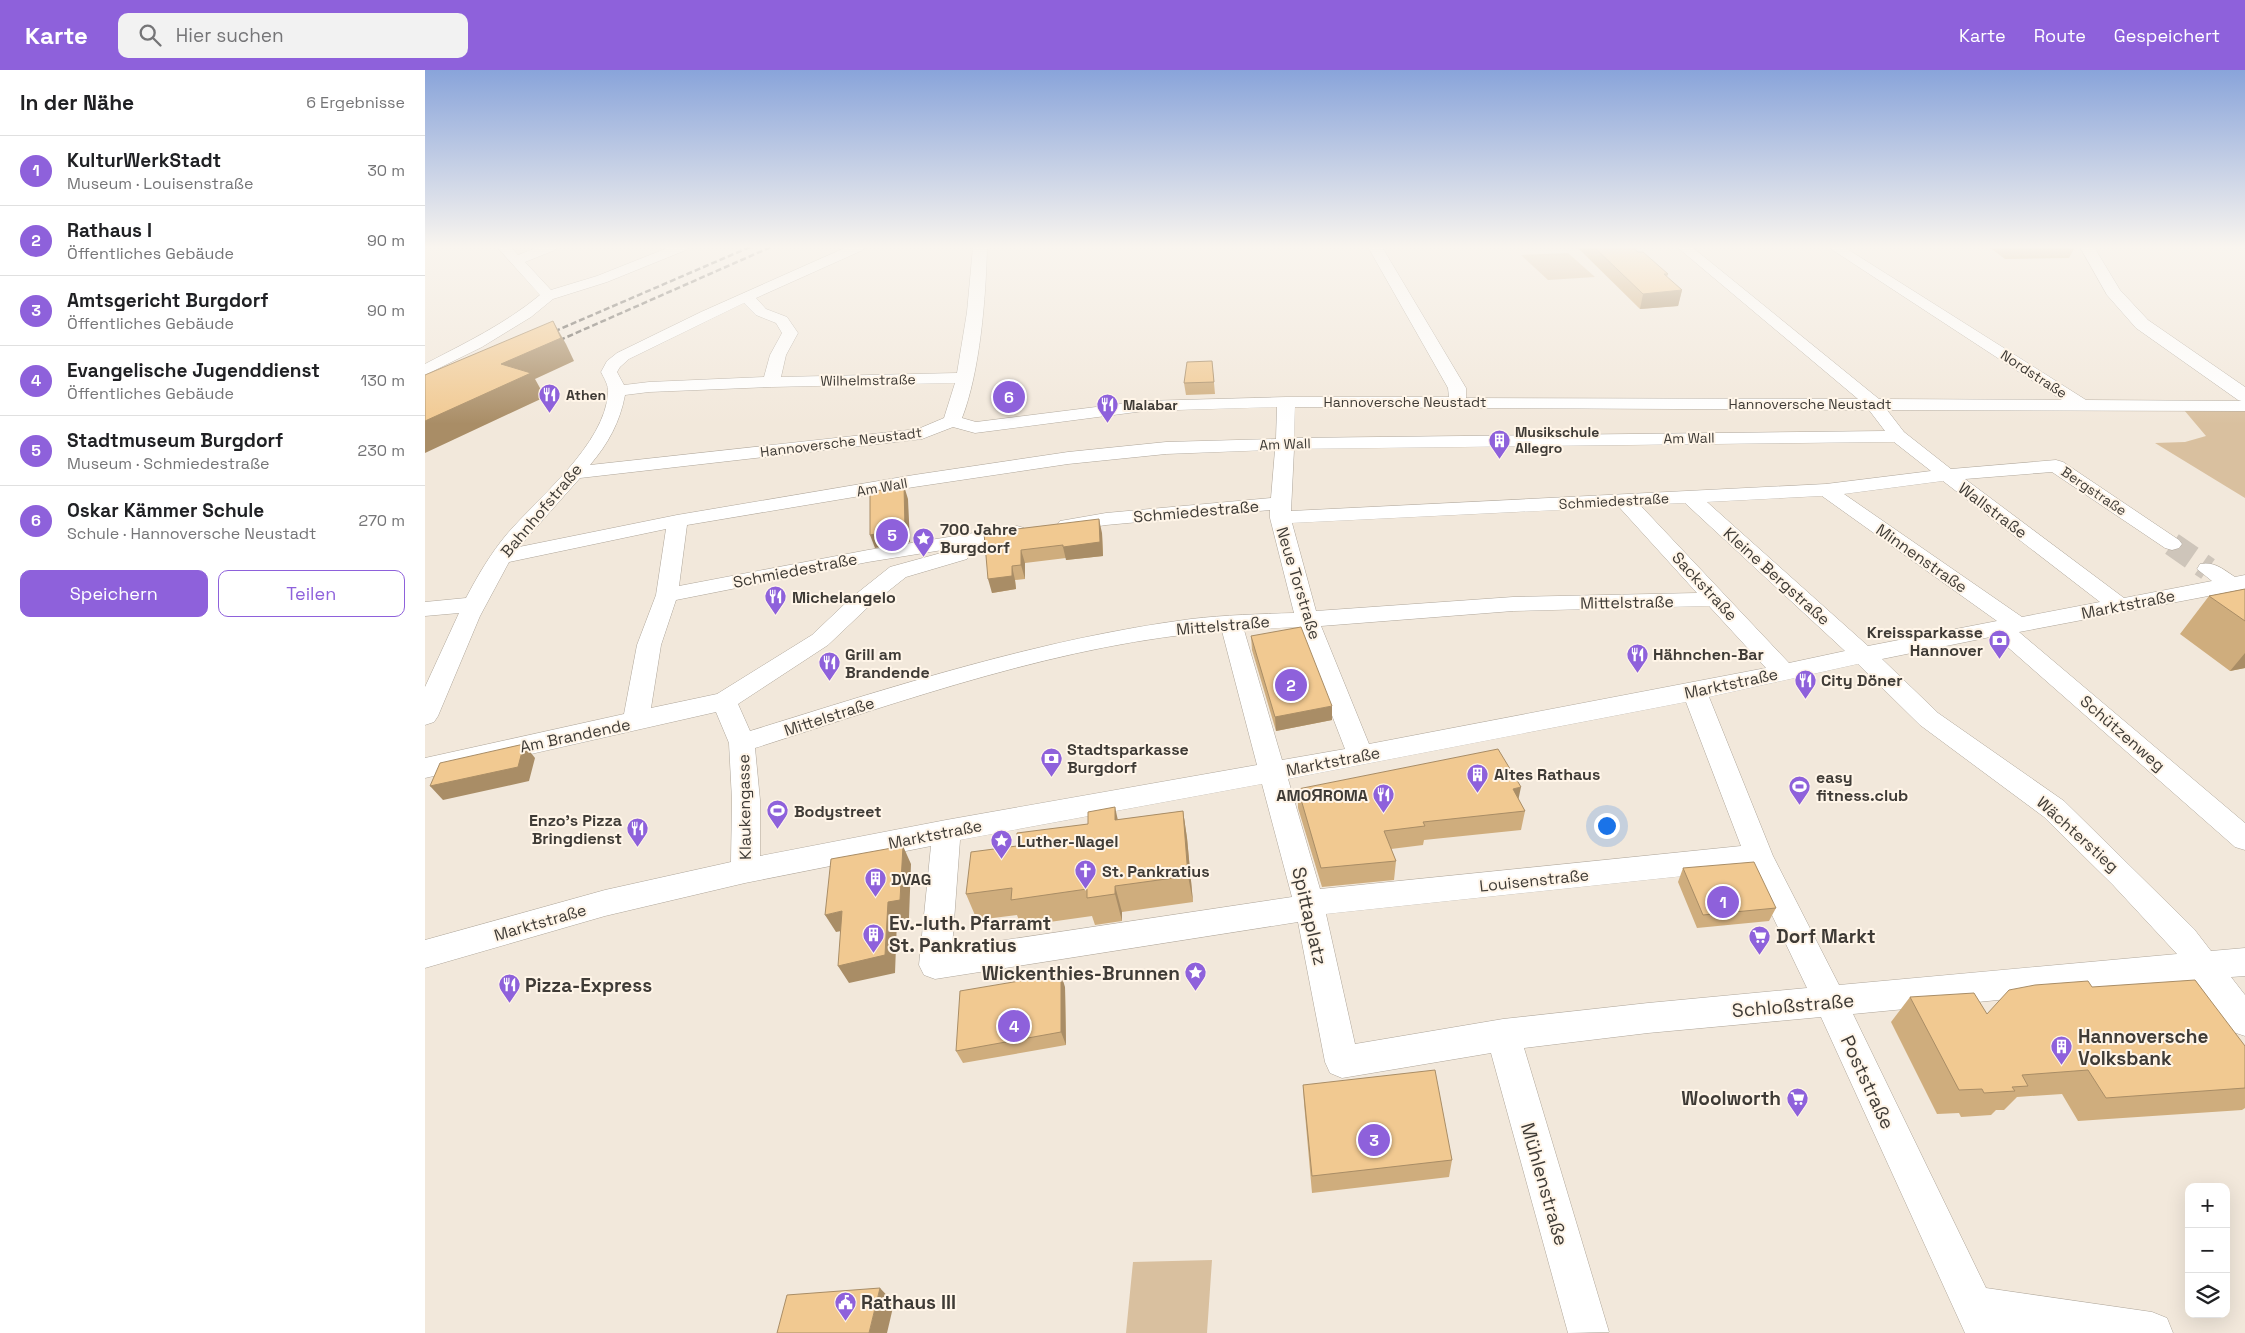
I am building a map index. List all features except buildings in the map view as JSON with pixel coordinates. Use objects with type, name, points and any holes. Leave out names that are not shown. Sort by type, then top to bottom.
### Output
[{"type":"main road","points":[[2126,306],[2142,324],[2245,396]]},
{"type":"street","points":[[426,368],[476,344],[527,314],[536,306]]},
{"type":"street","name":"Bahnhofstraße","points":[[425,716],[475,604],[500,557],[573,473],[603,435],[614,411],[617,390],[609,372],[610,368],[623,356],[727,306]]},
{"type":"street","points":[[755,306],[761,312],[782,320],[790,333],[778,355],[771,382]]},
{"type":"street","points":[[952,421],[959,406],[965,378],[976,306]]},
{"type":"street","points":[[1409,306],[1457,388],[1458,402]]},
{"type":"street","name":"Wallstraße","points":[[1755,306],[1874,404],[1898,436],[1947,476],[2120,606]]},
{"type":"street","name":"Nordstraße","points":[[1927,306],[2082,405]]},
{"type":"street","name":"Wilhelmstraße","points":[[617,390],[771,382],[965,378]]},
{"type":"street","name":"Hannoversche Neustadt","points":[[573,473],[922,434],[952,421],[975,428],[1145,406],[1286,402],[1458,402],[2245,406]]},
{"type":"street","name":"Neue Torstraße","points":[[1286,402],[1280,510],[1307,620],[1361,756]]},
{"type":"street","name":"Am Wall","points":[[500,557],[677,521],[914,481],[1069,458],[1166,448],[1285,444],[1898,436]]},
{"type":"street","name":"Bergstraße","points":[[1947,476],[2057,466],[2172,544]]},
{"type":"street","name":"Schmiedestraße","points":[[667,595],[915,548],[1106,519],[1280,510],[1625,501],[1826,490],[1947,476]]},
{"type":"street","name":"Minnenstraße","points":[[1826,490],[2009,626]]},
{"type":"street","name":"Kleine Bergstraße","points":[[1690,497],[1863,655]]},
{"type":"street","name":"Sackstraße","points":[[1625,501],[1783,672]]},
{"type":"street","points":[[636,721],[649,645],[667,595],[677,521]]},
{"type":"street","name":"Am Brandende","points":[[425,768],[724,701],[820,640],[859,602],[898,572],[963,552],[974,539]]},
{"type":"street","points":[[2209,569],[2239,584]]},
{"type":"street","name":"Marktstraße","points":[[425,954],[605,903],[745,871],[1361,756],[1694,692],[1863,655],[2009,626],[2239,584]]},
{"type":"street","name":"Mittelstraße","points":[[743,743],[891,696],[991,668],[1118,638],[1177,628],[1513,604],[1717,599]]},
{"type":"street","points":[[425,609],[475,604]]},
{"type":"street","name":"Spittaplatz","points":[[1231,623],[1310,905],[1342,1062]]},
{"type":"street","name":"Schützenweg","points":[[2009,626],[2245,839]]},
{"type":"street","name":"Wächterstieg","points":[[1863,655],[1929,719],[2055,809],[2183,938],[2203,967],[2245,1020]]},
{"type":"street","name":"Poststraße","points":[[1694,692],[1759,856],[1982,1323]]},
{"type":"street","points":[[724,701],[743,743]]},
{"type":"street","name":"Klaukengasse","points":[[743,743],[746,800],[745,871]]},
{"type":"street","name":"Louisenstraße","points":[[946,832],[945,867],[935,965],[1310,905],[1759,856]]},
{"type":"street","name":"Schloßstraße","points":[[1342,1062],[1503,1035],[1655,1018],[2245,962]]},
{"type":"street","name":"Mühlenstraße","points":[[1503,1035],[1588,1332]]},
{"type":"street","points":[[1982,1323],[2152,1333]]},
{"type":"shaded area","points":[[2184,410],[2245,411],[2245,498],[2155,443],[2185,442],[2206,436]]},
{"type":"shaded area","points":[[1212,1260],[1207,1333],[1126,1333],[1133,1262]]},
{"type":"tunnel","points":[[2172,544],[2208,569]]},
{"type":"railway","points":[[546,335],[613,306]]},
{"type":"railway","points":[[551,344],[637,306]]},
{"type":"place","name":"Oskar Kämmer Schule","points":[[1009,397]]},
{"type":"place","name":"Athen","points":[[550,414]]},
{"type":"place","name":"Malabar","points":[[1107,424]]},
{"type":"place","name":"Musikschule Allegro","points":[[1499,459]]},
{"type":"place","name":"Stadtmuseum Burgdorf","points":[[892,535]]},
{"type":"place","name":"700 Jahre Burgdorf","points":[[924,557]]},
{"type":"place","name":"Michelangelo","points":[[776,616]]},
{"type":"place","name":"Kreissparkasse Hannover","points":[[1999,660]]},
{"type":"place","name":"Hähnchen-Bar","points":[[1637,673]]},
{"type":"place","name":"Grill am Brandende","points":[[829,682]]},
{"type":"place","name":"Rathaus I","points":[[1291,685]]},
{"type":"place","name":"City Döner","points":[[1805,699]]},
{"type":"place","name":"Stadtsparkasse Burgdorf","points":[[1051,777]]},
{"type":"place","name":"Altes Rathaus","points":[[1478,793]]},
{"type":"place","name":"easy fitness.club","points":[[1800,805]]},
{"type":"place","name":"AMOЯROMA","points":[[1384,814]]},
{"type":"place","name":"Bodystreet","points":[[778,830]]},
{"type":"place","name":"Enzo's Pizza Bringdienst","points":[[638,848]]},
{"type":"place","name":"Luther-Nagel","points":[[1001,860]]},
{"type":"place","name":"St. Pankratius","points":[[1086,890]]},
{"type":"place","name":"DVAG","points":[[875,898]]},
{"type":"place","name":"KulturWerkStadt","points":[[1723,902]]},
{"type":"place","name":"Ev.-luth. Pfarramt St. Pankratius","points":[[873,953]]},
{"type":"place","name":"Dorf Markt","points":[[1760,955]]},
{"type":"place","name":"Wickenthies-Brunnen","points":[[1196,992]]},
{"type":"place","name":"Pizza-Express","points":[[509,1004]]},
{"type":"place","name":"Evangelische Jugenddienst","points":[[1014,1026]]},
{"type":"place","name":"Hannoversche Volksbank","points":[[2062,1066]]},
{"type":"place","name":"Woolworth","points":[[1797,1117]]},
{"type":"place","name":"Amtsgericht Burgdorf","points":[[1374,1140]]},
{"type":"place","name":"Rathaus III","points":[[845,1321]]}]
